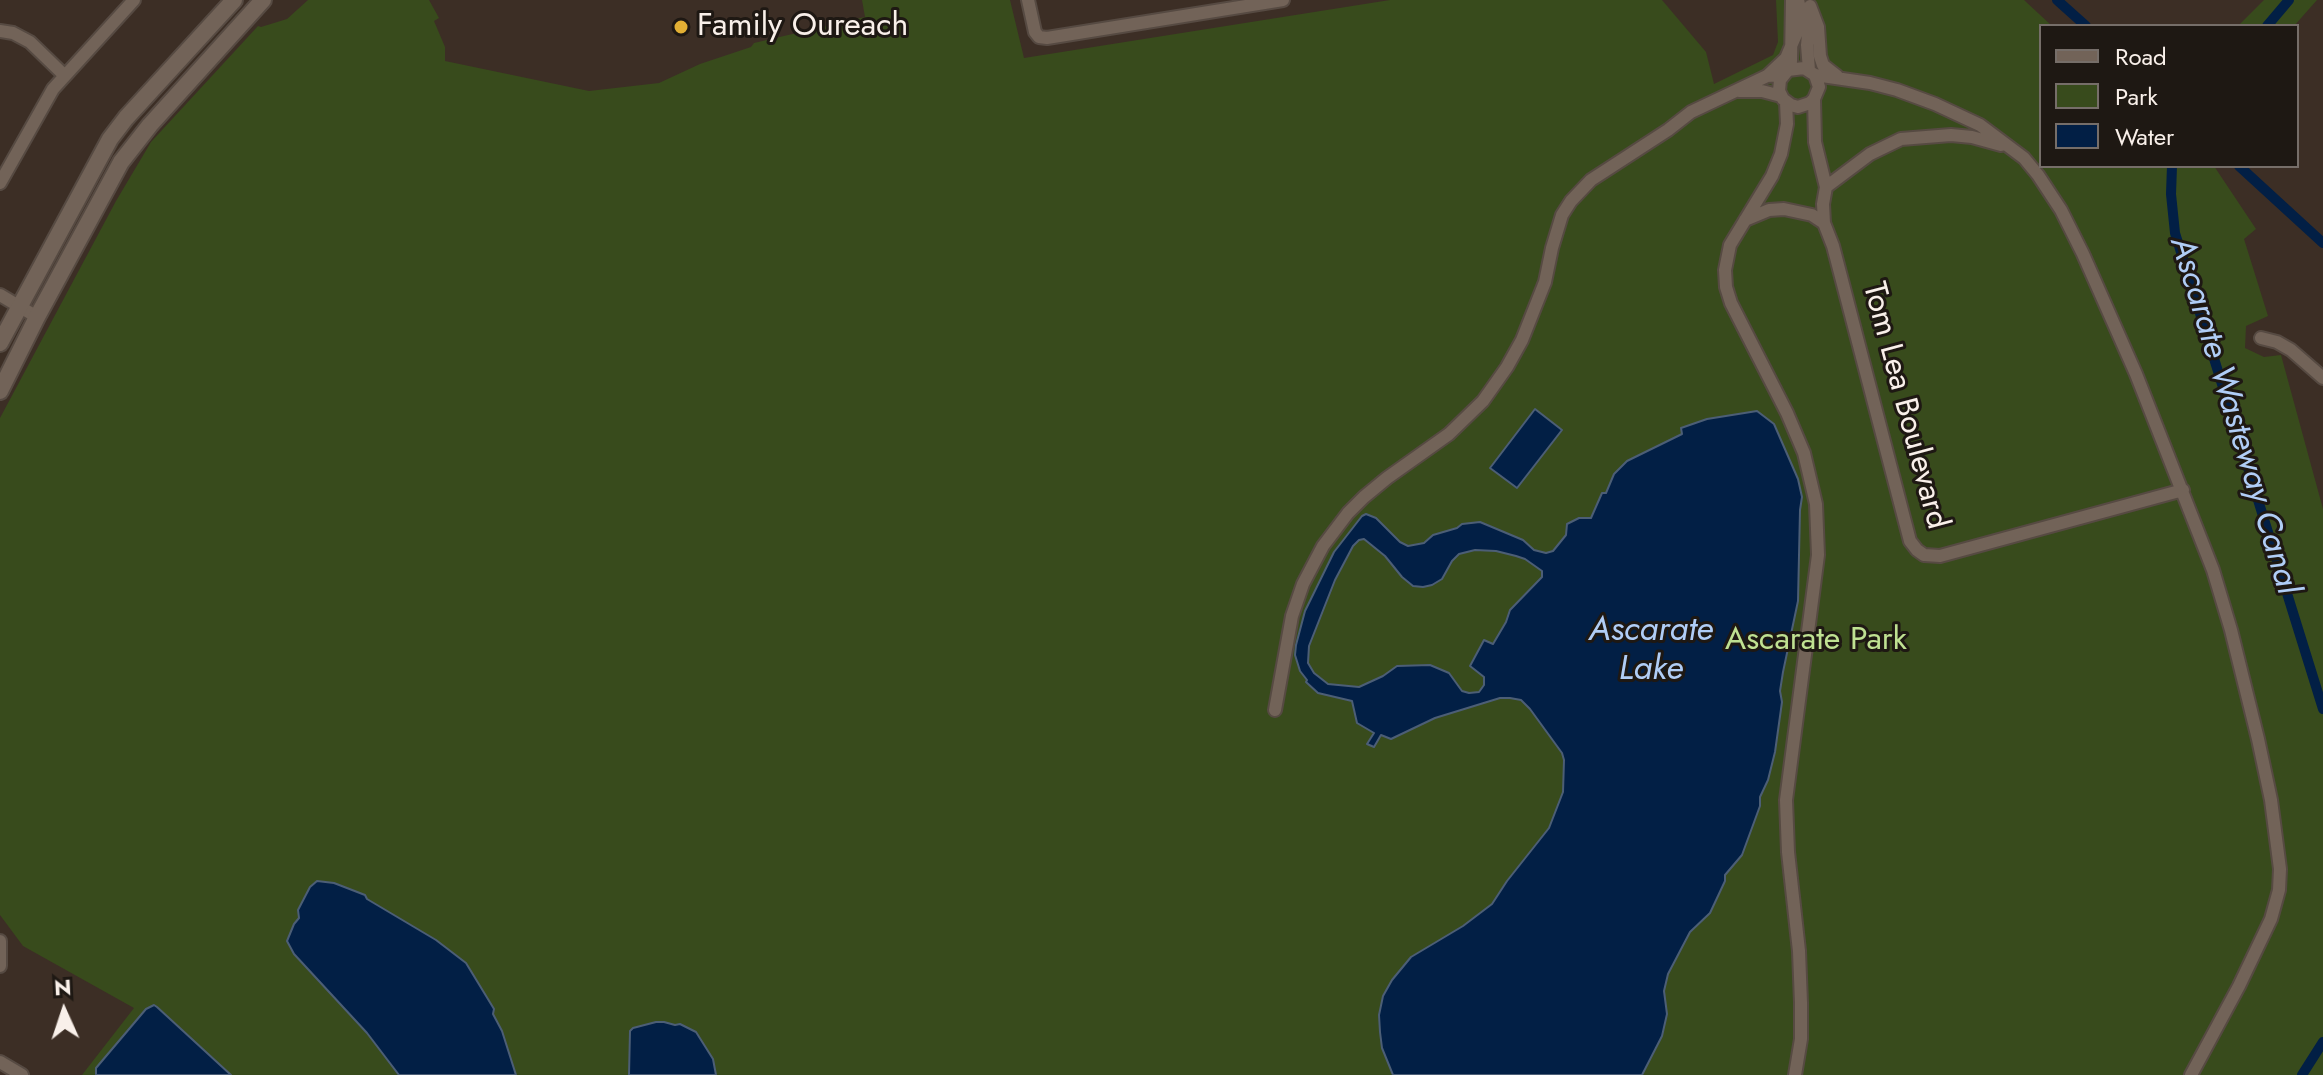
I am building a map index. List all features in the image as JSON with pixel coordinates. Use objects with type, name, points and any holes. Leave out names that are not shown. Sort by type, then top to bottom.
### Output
[{"type":"main road","points":[[0,343],[110,139],[234,0]]},
{"type":"main road","points":[[0,391],[121,162],[137,140],[263,0]]},
{"type":"street","points":[[0,183],[5,163],[64,75],[134,0]]},
{"type":"street","points":[[1028,0],[1035,32],[1039,37],[1047,38],[1283,0]]},
{"type":"street","points":[[1767,76],[1786,58],[1793,43],[1792,0]]},
{"type":"street","points":[[1795,1075],[1801,1039],[1801,1003],[1786,800],[1816,568],[1817,514],[1804,453],[1726,287],[1727,255],[1734,236],[1772,176],[1786,137],[1779,86],[1806,2]]},
{"type":"street","points":[[1736,92],[1762,91],[1791,105],[1804,106],[1814,99],[1819,87],[1812,73],[1807,45],[1806,2]]},
{"type":"street","points":[[1806,2],[1818,27],[1823,65],[1836,75],[1852,80]]},
{"type":"street","points":[[0,31],[22,36],[64,75]]},
{"type":"street","points":[[1275,710],[1292,616],[1303,584],[1323,546],[1364,497],[1449,434],[1483,401],[1522,340],[1545,282],[1562,215],[1591,180],[1710,101],[1767,76],[1799,67],[1812,73],[1897,90],[1935,104],[1980,125],[2024,158],[2061,210],[2136,374],[2183,490],[2213,570],[2231,630],[2271,800],[2280,869],[2279,890],[2271,919],[2191,1075]]},
{"type":"street","name":"Tom Lea Boulevard","points":[[1814,99],[1815,142],[1826,187],[1824,223],[1833,246],[1910,541],[1917,550],[1931,557],[1940,556],[2183,490]]},
{"type":"street","points":[[1826,187],[1870,154],[1901,139],[1951,135],[2008,146]]},
{"type":"street","points":[[1743,221],[1769,210],[1784,209],[1812,215],[1824,223]]},
{"type":"street","points":[[0,295],[37,317]]},
{"type":"street","points":[[2261,338],[2291,350],[2323,378]]},
{"type":"street","points":[[0,941],[0,966]]},
{"type":"street","points":[[0,1062],[22,1075]]},
{"type":"green space","name":"Ascarate Park","points":[[308,0],[429,0],[439,18],[434,21],[445,47],[445,61],[589,91],[659,83],[700,64],[751,47],[754,43],[865,17],[862,0],[1010,0],[1024,58],[1390,0],[1662,0],[1706,52],[1714,84],[1773,55],[1778,42],[1776,0],[2024,0],[2050,24],[2039,24],[2039,168],[2215,168],[2256,229],[2244,239],[2268,316],[2246,326],[2245,348],[2264,357],[2281,355],[2323,509],[2323,1075],[82,1075],[134,1008],[23,946],[0,915],[0,418],[151,142],[258,26],[287,19]]},
{"type":"green space","points":[[2264,0],[2317,0],[2296,24],[2240,24]]},
{"type":"water","points":[[1535,409],[1562,430],[1517,488],[1490,468]]},
{"type":"water","name":"Ascarate Lake","points":[[1757,411],[1774,424],[1798,479],[1802,497],[1798,601],[1780,691],[1782,702],[1775,752],[1760,797],[1760,806],[1742,855],[1725,875],[1710,913],[1690,932],[1668,974],[1664,991],[1667,1014],[1662,1036],[1642,1075],[1393,1075],[1382,1048],[1379,1015],[1383,996],[1411,957],[1463,926],[1492,904],[1549,828],[1563,792],[1564,760],[1530,709],[1521,700],[1510,698],[1500,698],[1435,718],[1391,739],[1381,735],[1374,747],[1367,744],[1374,733],[1357,723],[1352,701],[1318,693],[1300,671],[1295,655],[1305,611],[1334,552],[1366,514],[1376,518],[1408,546],[1424,543],[1433,535],[1462,524],[1480,522],[1546,553],[1553,551],[1566,535],[1567,524],[1579,518],[1591,518],[1614,474],[1627,461],[1682,434],[1681,428],[1707,419]],"holes":[[[1364,539],[1413,586],[1423,587],[1442,579],[1459,554],[1475,550],[1516,556],[1542,571],[1542,577],[1510,610],[1493,644],[1484,640],[1470,666],[1484,677],[1484,685],[1479,692],[1462,691],[1449,673],[1430,665],[1397,666],[1359,687],[1328,684],[1314,673],[1308,663],[1309,646],[1335,580],[1353,546]]]},
{"type":"water","points":[[317,881],[334,883],[365,895],[466,963],[494,1009],[493,1014],[502,1031],[516,1075],[399,1075],[367,1033],[294,954],[287,941],[299,918],[298,910],[310,887]]},
{"type":"water","points":[[154,1005],[231,1075],[96,1075],[96,1068],[146,1009]]},
{"type":"water","points":[[656,1022],[680,1024],[696,1032],[713,1059],[716,1075],[629,1075],[630,1031]]},
{"type":"waterway","points":[[2057,0],[2084,24]]},
{"type":"waterway","name":"Ascarate Wasteway Canal","points":[[2269,24],[2289,0]]},
{"type":"waterway","name":"Ascarate Wasteway Canal","points":[[2172,168],[2175,233],[2323,709]]},
{"type":"waterway","points":[[2241,168],[2323,243]]},
{"type":"waterway","name":"Ascarate Wasteway Canal","points":[[2302,1075],[2323,1042]]},
{"type":"place","name":"Family Oureach","points":[[681,27]]}]
